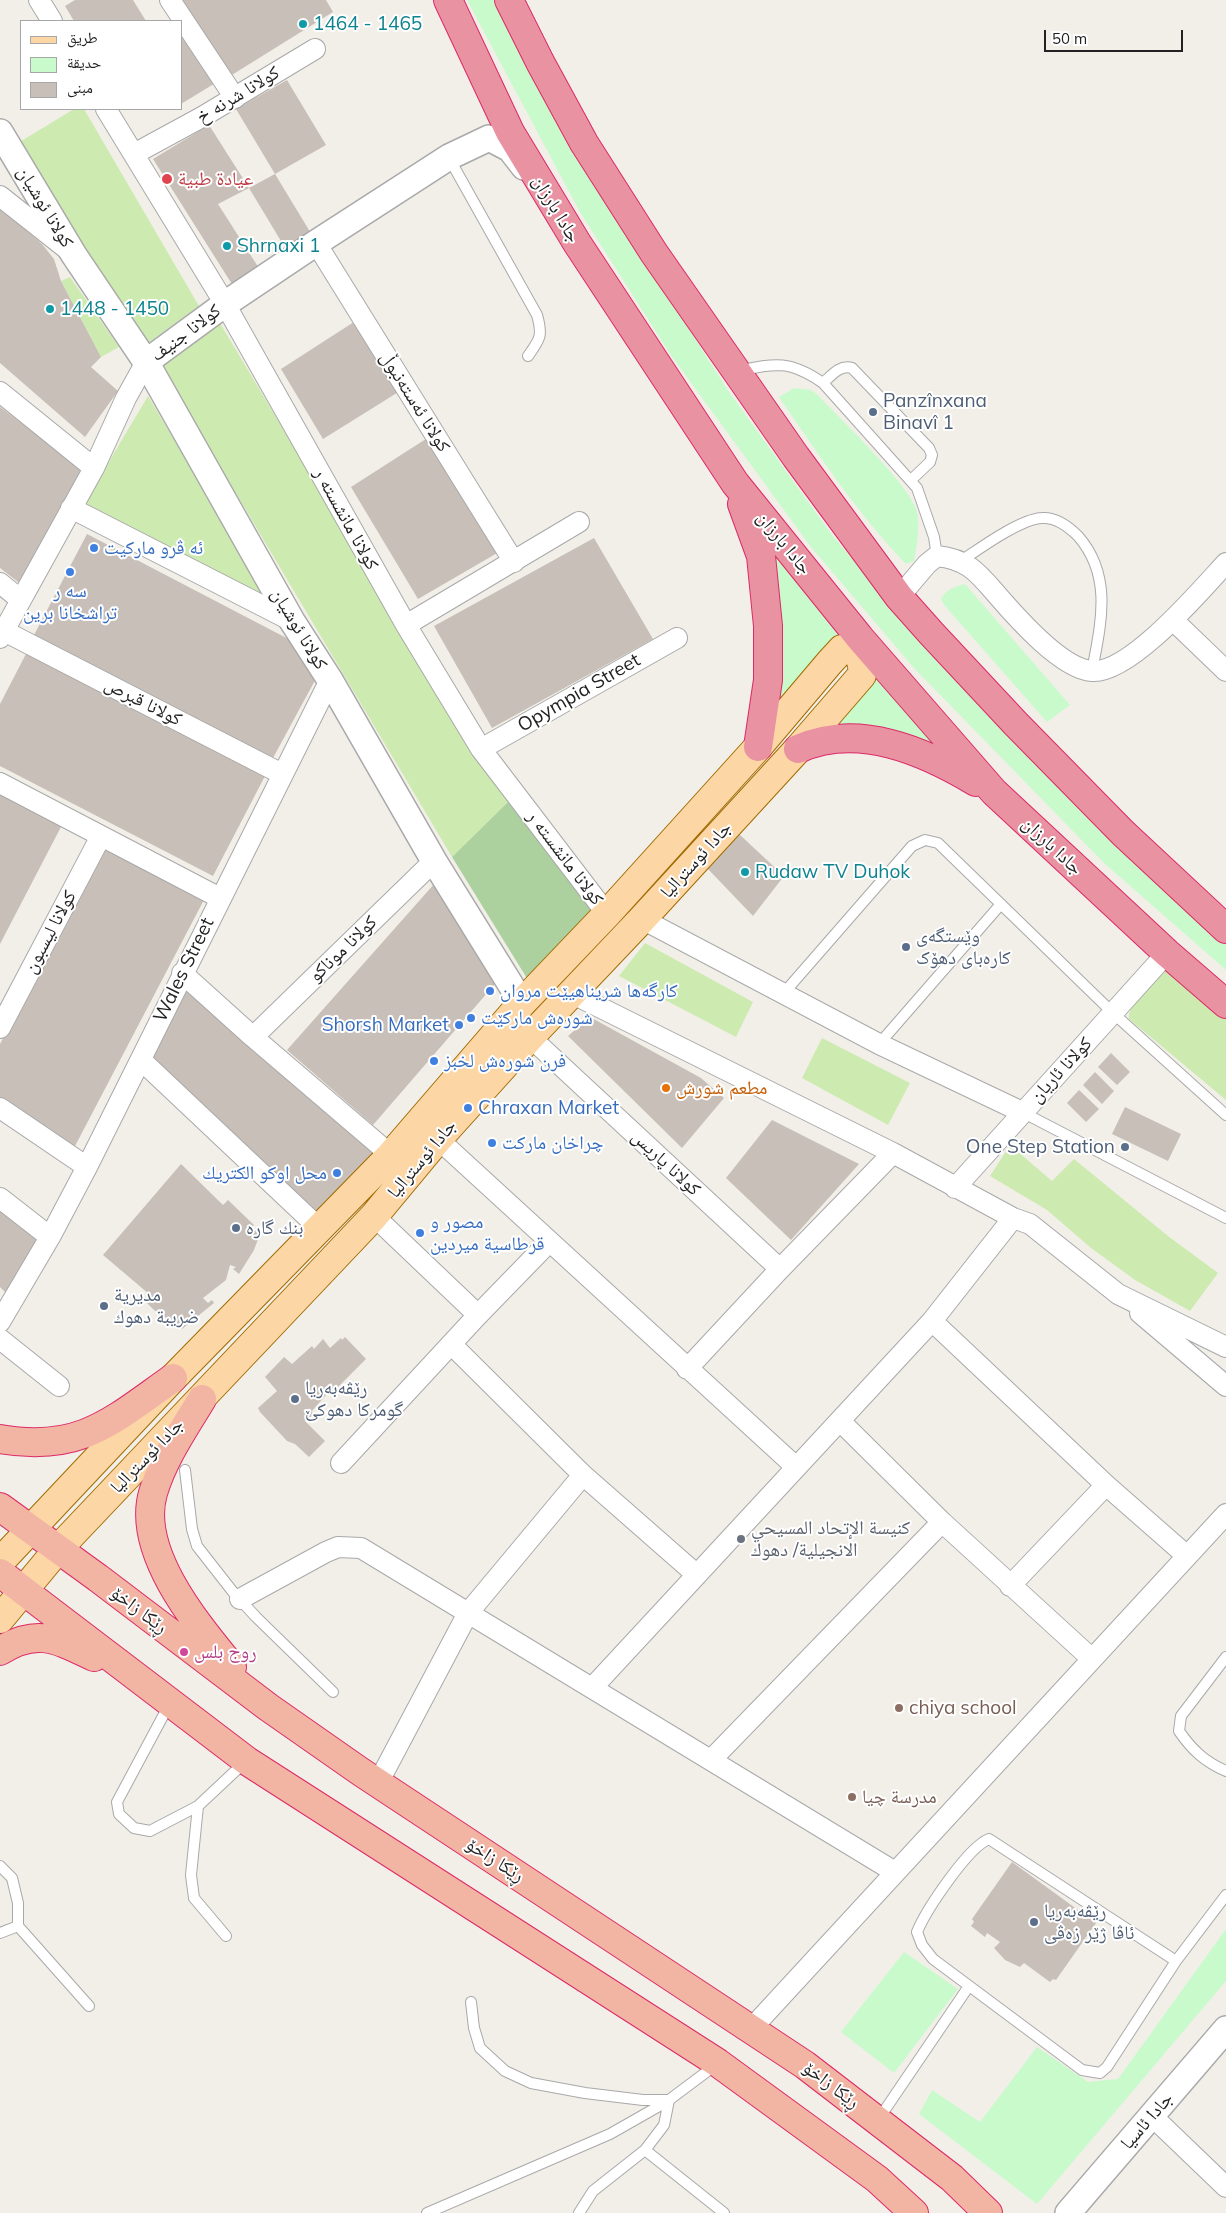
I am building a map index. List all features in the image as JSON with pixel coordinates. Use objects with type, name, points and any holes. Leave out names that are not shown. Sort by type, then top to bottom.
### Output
[{"type":"highway","name":"جادا بارزان","points":[[448,0],[510,132],[562,219],[735,484],[860,638],[994,792],[1167,953],[1226,1004]]},
{"type":"highway","points":[[510,0],[540,62],[584,143],[654,253],[796,458],[900,597],[931,634],[1016,724],[1124,833],[1226,929]]},
{"type":"highway","points":[[735,484],[761,556],[768,626],[768,680],[758,746]]},
{"type":"highway","points":[[798,749],[813,742],[850,739],[896,744],[943,763],[994,792]]},
{"type":"highway","points":[[0,1440],[42,1444],[71,1439],[95,1430],[115,1419],[173,1378]]},
{"type":"highway","points":[[202,1399],[168,1457],[152,1495],[150,1519],[154,1543],[167,1574],[186,1606],[208,1637],[268,1707]]},
{"type":"highway","name":"ڕێکا زاخۆ","points":[[0,1507],[268,1707],[378,1783],[805,2065],[952,2178],[988,2213]]},
{"type":"highway","points":[[0,1573],[247,1761],[718,2063],[877,2179],[914,2213]]},
{"type":"highway","points":[[0,1651],[25,1638],[45,1638],[101,1660],[146,1684]]},
{"type":"main road","name":"جادا ئوسترالیا","points":[[0,1562],[173,1378],[391,1155],[522,1003],[607,914],[758,746],[842,649],[854,651],[860,658],[862,674],[798,749],[642,920],[530,1037],[438,1139],[374,1216],[58,1549],[0,1618]]},
{"type":"street","points":[[170,0],[234,98]]},
{"type":"street","points":[[43,1],[52,20]]},
{"type":"street","name":"كولانا شرنه خ","points":[[134,154],[234,98],[315,49]]},
{"type":"street","points":[[486,80],[492,115],[489,138],[503,144],[515,154],[551,209],[562,219]]},
{"type":"street","name":"كولانا مانشسته ر","points":[[107,110],[225,304],[406,625],[482,749],[607,914]]},
{"type":"street","name":"كولانا ئوشيان","points":[[0,132],[74,255],[146,362],[292,621],[330,680],[434,860],[522,1003]]},
{"type":"street","name":"كولانا جنيف","points":[[2,635],[94,468],[126,398],[146,362],[225,304],[316,243],[448,157],[489,138]]},
{"type":"street","name":"كولانا ئوشيان","points":[[0,196],[74,255]]},
{"type":"street","name":"كولانا ئەستەنبوڵ","points":[[316,243],[514,562]]},
{"type":"street","points":[[0,392],[94,468]]},
{"type":"street","points":[[71,508],[292,621]]},
{"type":"street","points":[[406,625],[579,522]]},
{"type":"street","points":[[900,597],[927,564],[937,556],[961,561],[973,568],[1020,622],[1054,651],[1074,665],[1092,671],[1110,667],[1125,660],[1173,620],[1226,563]]},
{"type":"street","points":[[0,583],[21,600]]},
{"type":"street","points":[[1173,620],[1226,671]]},
{"type":"street","name":"كولانا قبرص","points":[[2,635],[282,774]]},
{"type":"street","name":"Opympia Street","points":[[482,749],[677,638]]},
{"type":"street","name":"Wales Street","points":[[0,1322],[50,1237],[87,1167],[182,973],[330,680]]},
{"type":"street","points":[[0,783],[220,898]]},
{"type":"street","name":"كولانا ليسبون","points":[[0,1028],[101,836]]},
{"type":"street","name":"كولانا موناكو","points":[[252,1037],[434,860]]},
{"type":"street","points":[[642,920],[880,1044],[1022,1112]]},
{"type":"street","name":"كولانا ئاريان","points":[[955,1188],[1167,953]]},
{"type":"street","points":[[182,973],[252,1037],[391,1155]]},
{"type":"street","points":[[571,993],[893,1153],[1013,1218],[1030,1224],[1118,1294],[1226,1386]]},
{"type":"street","name":"كولانا پاریس","points":[[530,1037],[780,1269]]},
{"type":"street","points":[[141,1060],[319,1228]]},
{"type":"street","points":[[0,1108],[87,1167]]},
{"type":"street","points":[[438,1139],[548,1242],[796,1467]]},
{"type":"street","points":[[687,1369],[780,1269],[893,1153]]},
{"type":"street","points":[[0,1198],[50,1237]]},
{"type":"street","points":[[374,1216],[478,1315]]},
{"type":"street","points":[[592,1688],[932,1321],[1013,1218]]},
{"type":"street","points":[[341,1463],[548,1242]]},
{"type":"street","points":[[1118,1294],[1226,1347]]},
{"type":"street","points":[[932,1321],[1106,1485],[1187,1556]]},
{"type":"street","points":[[0,1340],[59,1386]]},
{"type":"street","points":[[451,1344],[584,1475],[697,1575]]},
{"type":"street","points":[[840,1421],[942,1522],[1092,1659]]},
{"type":"street","points":[[378,1783],[468,1613],[584,1475]]},
{"type":"street","points":[[1010,1586],[1106,1485]]},
{"type":"street","points":[[751,2029],[1187,1556],[1219,1535],[1226,1514]]},
{"type":"street","points":[[711,1760],[942,1522]]},
{"type":"street","points":[[240,1599],[326,1552],[338,1547],[361,1548],[895,1872]]},
{"type":"street","name":"جادا ئاسيا","points":[[1068,2213],[1226,2029]]},
{"type":"street","points":[[1152,2116],[1226,2187]]},
{"type":"lane","points":[[448,157],[537,315],[541,330],[539,340],[528,356]]},
{"type":"lane","points":[[736,371],[770,364],[784,365],[806,372],[823,383],[911,480],[924,504],[934,537],[937,556]]},
{"type":"lane","points":[[823,383],[839,369],[848,366],[852,368],[929,448],[932,455],[930,462],[911,480]]},
{"type":"lane","points":[[961,561],[1020,525],[1041,518],[1060,521],[1072,530],[1089,549],[1101,581],[1101,624],[1092,671]]},
{"type":"lane","points":[[783,994],[912,846],[925,840],[938,843],[1113,1014],[1226,1115]]},
{"type":"lane","points":[[880,1044],[1001,904]]},
{"type":"lane","points":[[1022,1112],[1226,1218]]},
{"type":"lane","points":[[186,1470],[192,1528],[197,1546],[240,1599],[333,1692]]},
{"type":"lane","points":[[1226,1657],[1181,1716],[1179,1731],[1191,1749],[1211,1765],[1226,1771]]},
{"type":"lane","points":[[170,1702],[126,1781],[117,1802],[119,1814],[134,1828],[150,1831],[198,1806],[247,1761]]},
{"type":"lane","points":[[198,1806],[191,1875],[194,1898],[226,1936]]},
{"type":"lane","points":[[1176,1961],[989,1839],[973,1849],[923,1917],[917,1932],[922,1945],[933,1959],[1082,2070],[1100,2073],[1107,2067],[1176,1961],[1226,1895]]},
{"type":"lane","points":[[0,1866],[12,1878],[18,1904],[18,1926],[89,2006]]},
{"type":"lane","points":[[0,1933],[18,1926]]},
{"type":"lane","points":[[877,2121],[969,1986]]},
{"type":"lane","points":[[471,2002],[474,2028],[480,2048],[505,2071],[531,2083],[585,2093],[643,2100],[669,2100]]},
{"type":"lane","points":[[427,2213],[610,2134],[669,2100],[718,2063]]},
{"type":"lane","points":[[579,2213],[593,2191],[645,2150],[664,2125],[669,2100]]},
{"type":"lane","points":[[645,2150],[724,2213]]},
{"type":"green space","points":[[467,0],[497,0],[558,122],[727,389],[832,535],[923,642],[1226,939],[1226,970],[1104,863],[914,668],[811,547],[670,354],[580,212]]},
{"type":"green space","points":[[72,110],[85,110],[199,306],[145,345],[18,143]]},
{"type":"green space","points":[[70,277],[119,347],[101,357],[61,281]]},
{"type":"green space","points":[[220,323],[467,738],[508,802],[452,857],[159,364]]},
{"type":"green space","points":[[794,388],[811,390],[818,395],[873,452],[902,486],[912,501],[918,518],[914,561],[906,564],[871,525],[779,397]]},
{"type":"green space","points":[[148,396],[267,596],[83,505]]},
{"type":"green space","points":[[756,531],[843,635],[767,722]]},
{"type":"green space","points":[[965,584],[1070,705],[1047,722],[945,606],[941,599],[946,593],[954,587]]},
{"type":"green space","points":[[877,677],[950,761],[820,736]]},
{"type":"green space","points":[[508,802],[594,910],[528,980],[452,857]]},
{"type":"green space","points":[[645,943],[753,1002],[736,1037],[619,976]]},
{"type":"green space","points":[[1167,964],[1226,1013],[1226,1100],[1129,1019],[1132,1006]]},
{"type":"green space","points":[[822,1038],[910,1083],[888,1125],[802,1078]]},
{"type":"green space","points":[[1010,1145],[1052,1181],[1074,1159],[1168,1236],[1218,1273],[1190,1311],[1135,1280],[1091,1248],[1047,1210],[990,1176]]},
{"type":"green space","points":[[1226,1929],[1226,1981],[1037,2204],[919,2114],[932,2090],[980,2122],[1037,2047],[1088,2082],[1118,2079]]},
{"type":"green space","points":[[904,1952],[958,1989],[894,2073],[841,2032]]},
{"type":"building","points":[[75,0],[133,0],[145,20],[73,20],[65,6]]},
{"type":"building","points":[[177,0],[326,0],[333,12],[227,78]]},
{"type":"building","points":[[182,26],[217,82],[182,103]]},
{"type":"building","points":[[287,80],[326,145],[275,174],[236,109]]},
{"type":"building","points":[[209,125],[249,188],[218,204],[262,273],[235,289],[153,159]]},
{"type":"building","points":[[275,174],[315,240],[290,256],[249,188]]},
{"type":"building","points":[[0,207],[42,244],[54,259],[61,281],[101,357],[91,367],[118,391],[85,437],[0,363]]},
{"type":"building","points":[[357,320],[400,391],[323,439],[281,369]]},
{"type":"building","points":[[0,407],[88,474],[22,585],[0,568]]},
{"type":"building","points":[[429,437],[499,552],[418,599],[351,487]]},
{"type":"building","points":[[87,534],[298,644],[319,673],[273,758],[34,635]]},
{"type":"building","points":[[594,538],[653,639],[492,728],[434,626]]},
{"type":"building","points":[[27,652],[265,776],[213,876],[0,766],[0,704]]},
{"type":"building","points":[[0,794],[62,825],[0,944]]},
{"type":"building","name":"Rudaw TV Duhok","points":[[739,834],[784,876],[753,916],[707,868]]},
{"type":"building","points":[[105,842],[206,896],[74,1148],[0,1099],[0,1044]]},
{"type":"building","points":[[435,883],[501,977],[373,1125],[287,1050]]},
{"type":"building","points":[[186,982],[379,1152],[320,1217],[143,1059]]},
{"type":"building","name":"مطعم شورش","points":[[590,1017],[701,1078],[724,1098],[682,1148],[568,1036]]},
{"type":"building","points":[[1111,1053],[1130,1072],[1117,1085],[1098,1067]]},
{"type":"building","points":[[1095,1072],[1114,1091],[1102,1104],[1083,1085]]},
{"type":"building","points":[[1079,1090],[1099,1109],[1086,1122],[1067,1103]]},
{"type":"building","points":[[1125,1107],[1181,1134],[1168,1161],[1112,1134]]},
{"type":"building","points":[[772,1120],[859,1164],[791,1240],[726,1178]]},
{"type":"building","points":[[181,1164],[223,1205],[228,1200],[254,1225],[251,1228],[260,1234],[254,1250],[239,1274],[233,1269],[236,1267],[230,1265],[226,1280],[203,1298],[208,1303],[212,1300],[214,1303],[182,1329],[154,1310],[143,1299],[149,1294],[103,1255]]},
{"type":"building","points":[[0,1205],[43,1238],[6,1293],[0,1287]]},
{"type":"building","name":"رێڤه‌به‌ریا گومركا دهوكێ","points":[[345,1337],[366,1359],[334,1391],[332,1388],[312,1411],[313,1415],[305,1421],[325,1441],[309,1457],[295,1444],[287,1441],[260,1412],[258,1408],[277,1391],[265,1377],[284,1357],[292,1364],[312,1346],[314,1349],[323,1339],[330,1348],[341,1338],[342,1340]]},
{"type":"building","name":"رێڤەبەریا ئاڤا ژێر زەڤی","points":[[1012,1862],[1096,1923],[1056,1980],[1053,1979],[1050,1982],[1024,1963],[1020,1967],[1005,1960],[994,1948],[1000,1942],[987,1933],[985,1937],[971,1926],[974,1922],[972,1919]]},
{"type":"place","name":"1464 - 1465","points":[[303,24]]},
{"type":"place","name":"عيادة طبية","points":[[167,179]]},
{"type":"place","name":"Shrnaxi 1","points":[[227,246]]},
{"type":"place","name":"1448 - 1450","points":[[50,309]]},
{"type":"place","name":"Panzînxana Binavî 1","points":[[873,412]]},
{"type":"place","name":"ئه ڤرو ماركيت","points":[[94,548]]},
{"type":"place","name":"سه ر تراشخانا برين","points":[[70,572]]},
{"type":"place","name":"Rudaw TV Duhok","points":[[745,872]]},
{"type":"place","name":"وێستگەی کارەبای دهۆک","points":[[906,947]]},
{"type":"place","name":"كارگه‌ها شريناهيێت مروان","points":[[490,991]]},
{"type":"place","name":"شوره‌ش ماركێت","points":[[471,1018]]},
{"type":"place","name":"Shorsh Market","points":[[459,1025]]},
{"type":"place","name":"فرن شوره‌ش لخبز","points":[[434,1061]]},
{"type":"place","name":"مطعم شورش","points":[[666,1088]]},
{"type":"place","name":"Chraxan Market","points":[[468,1108]]},
{"type":"place","name":"چراخان ماركت","points":[[492,1143]]},
{"type":"place","name":"One Step Station","points":[[1125,1147]]},
{"type":"place","name":"محل اوكو الكتريك","points":[[337,1173]]},
{"type":"place","name":"بنك گاره","points":[[236,1228]]},
{"type":"place","name":"مصور و قرطاسية ميردين","points":[[420,1233]]},
{"type":"place","name":"مديرية ضريبة دهوك","points":[[104,1306]]},
{"type":"place","name":"رێڤه‌به‌ریا گومركا دهوكێ","points":[[295,1399]]},
{"type":"place","name":"كنيسة الإتحاد المسيحي الانجيلية/ دهوك","points":[[741,1539]]},
{"type":"place","name":"روج بلس","points":[[184,1652]]},
{"type":"place","name":"chiya school","points":[[899,1708]]},
{"type":"place","name":"مدرسة چيا","points":[[852,1797]]},
{"type":"place","name":"رێڤەبەریا ئاڤا ژێر زەڤی","points":[[1034,1922]]}]
